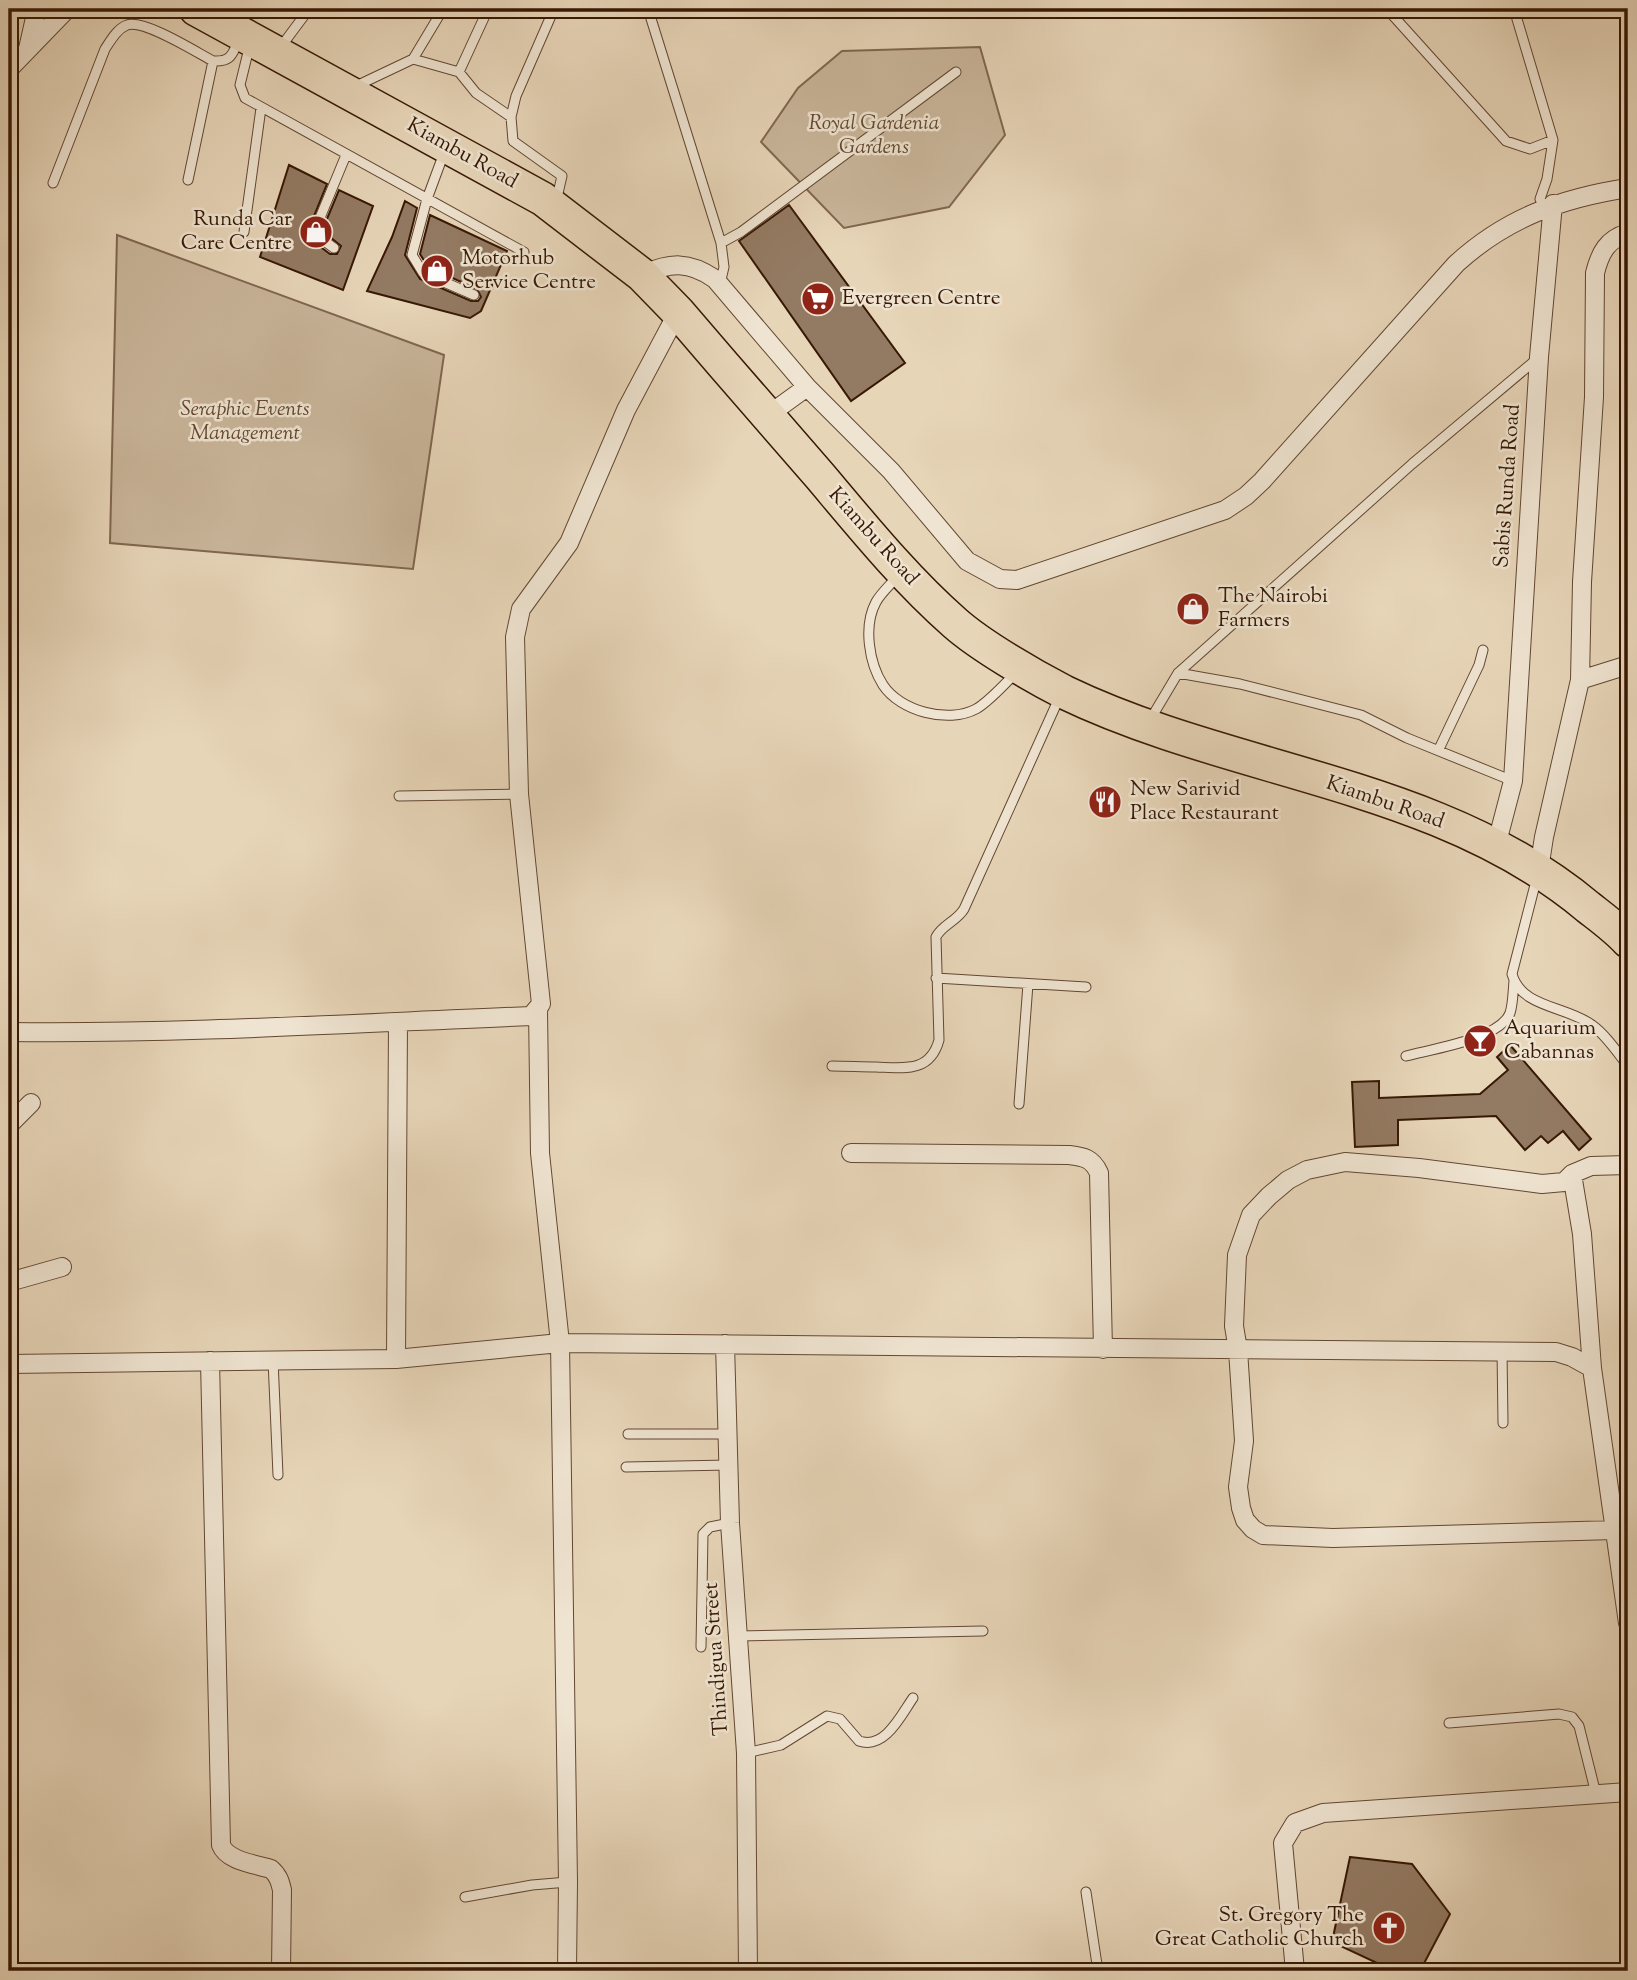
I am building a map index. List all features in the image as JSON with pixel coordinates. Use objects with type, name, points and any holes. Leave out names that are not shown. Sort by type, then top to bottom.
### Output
[{"type":"highway","name":"Kiambu Road","points":[[199,10],[555,206],[642,275],[678,312],[901,571],[958,625],[1062,691],[1118,715],[1392,802],[1472,834],[1539,869],[1628,941]]},
{"type":"street","points":[[28,49],[37,9]]},
{"type":"street","points":[[9,69],[67,9]]},
{"type":"street","points":[[642,275],[660,267],[686,265],[699,268],[720,284],[807,387],[891,471],[967,561],[1000,579],[1017,580],[1226,510],[1246,496],[1456,264],[1495,232],[1548,206],[1587,194],[1628,188]]},
{"type":"street","name":"Sabis Runda Road","points":[[1496,846],[1513,781],[1548,206]]},
{"type":"street","points":[[1539,869],[1580,680],[1582,582],[1594,397],[1595,273],[1599,256],[1606,245],[1616,236],[1628,233]]},
{"type":"street","points":[[567,1971],[560,1343],[540,1153],[538,1010],[541,1003],[519,793],[514,637],[521,609],[569,543],[626,410],[678,312]]},
{"type":"street","points":[[768,416],[807,387]]},
{"type":"street","points":[[1580,680],[1628,666]]},
{"type":"street","points":[[9,1032],[100,1033],[398,1022],[531,1016],[538,1010]]},
{"type":"street","points":[[396,1359],[398,1022]]},
{"type":"street","points":[[9,1125],[31,1103]]},
{"type":"street","points":[[851,1153],[1069,1156],[1093,1162],[1099,1173],[1103,1349]]},
{"type":"street","points":[[1615,1530],[1333,1538],[1263,1535],[1245,1520],[1238,1487],[1244,1441],[1234,1326],[1237,1255],[1251,1215],[1288,1180],[1307,1170],[1345,1162],[1419,1168],[1542,1184],[1564,1182],[1572,1174],[1591,1166],[1628,1165]]},
{"type":"street","points":[[1572,1174],[1582,1234],[1592,1368],[1628,1623]]},
{"type":"street","points":[[9,1282],[62,1267]]},
{"type":"street","points":[[9,1364],[396,1359],[560,1343],[1502,1350],[1556,1352],[1592,1368]]},
{"type":"street","name":"Thindigua Street","points":[[725,1344],[730,1524],[746,1753],[748,1971]]},
{"type":"street","points":[[210,1361],[221,1845],[223,1852],[271,1869],[280,1880],[281,1971]]},
{"type":"street","points":[[1295,1971],[1283,1843],[1295,1823],[1323,1813],[1628,1792]]},
{"type":"lane","points":[[53,183],[105,49],[125,26],[135,23],[143,25],[213,61],[224,62],[309,9]]},
{"type":"lane","points":[[346,90],[413,60],[443,9]]},
{"type":"lane","points":[[458,72],[488,9]]},
{"type":"lane","points":[[554,9],[516,96],[511,117],[513,141],[562,176],[555,206]]},
{"type":"lane","points":[[648,9],[722,243],[723,267],[720,284]]},
{"type":"lane","points":[[1387,9],[1506,141],[1530,149],[1553,140]]},
{"type":"lane","points":[[1514,9],[1553,140],[1547,179],[1540,199],[1548,206]]},
{"type":"lane","points":[[257,42],[240,85],[245,98],[524,252]]},
{"type":"lane","points":[[413,60],[458,72],[476,93],[511,117]]},
{"type":"lane","points":[[188,180],[213,61]]},
{"type":"lane","points":[[722,243],[741,232],[956,72]]},
{"type":"lane","points":[[244,232],[261,108]]},
{"type":"lane","points":[[447,146],[427,199],[412,255],[424,273],[474,295]]},
{"type":"lane","points":[[334,248],[319,237],[317,225],[346,155]]},
{"type":"lane","points":[[1147,725],[1178,673],[1412,464],[1539,357]]},
{"type":"lane","points":[[901,571],[875,603],[869,630],[871,657],[884,686],[907,705],[927,713],[951,717],[976,709],[1023,667]]},
{"type":"lane","points":[[1439,750],[1479,665],[1483,650]]},
{"type":"lane","points":[[1178,673],[1240,684],[1362,715],[1407,738],[1513,781]]},
{"type":"lane","points":[[832,1066],[910,1069],[930,1058],[936,1050],[939,1040],[936,937],[939,930],[960,916],[964,909],[1062,691]]},
{"type":"lane","points":[[399,796],[519,793]]},
{"type":"lane","points":[[1539,869],[1512,974],[1514,981],[1518,989],[1530,999],[1566,1010],[1593,1025],[1628,1066]]},
{"type":"lane","points":[[936,978],[1086,987]]},
{"type":"lane","points":[[1406,1056],[1487,1034],[1501,1026],[1510,1014],[1514,981]]},
{"type":"lane","points":[[1019,1104],[1028,984]]},
{"type":"lane","points":[[1502,1350],[1503,1423]]},
{"type":"lane","points":[[272,1360],[278,1475]]},
{"type":"lane","points":[[628,1434],[728,1434]]},
{"type":"lane","points":[[626,1467],[729,1465]]},
{"type":"lane","points":[[701,1647],[704,1534],[710,1527],[730,1524]]},
{"type":"lane","points":[[738,1636],[983,1631]]},
{"type":"lane","points":[[746,1753],[781,1745],[827,1716],[840,1719],[859,1741],[872,1742],[887,1735],[913,1698]]},
{"type":"lane","points":[[1449,1723],[1559,1714],[1572,1717],[1579,1726],[1596,1794]]},
{"type":"lane","points":[[465,1897],[532,1885],[568,1882]]},
{"type":"lane","points":[[1086,1892],[1098,1971]]},
{"type":"green space","name":"Royal Gardenia Gardens","points":[[980,47],[1005,135],[949,207],[844,228],[761,142],[798,88],[842,51]]},
{"type":"green space","name":"Seraphic Events Management","points":[[117,235],[444,355],[413,569],[110,543]]},
{"type":"building","name":"Runda Car Care Centre","points":[[289,165],[327,184],[310,226],[314,242],[330,254],[337,254],[341,246],[325,233],[324,226],[339,190],[373,206],[343,290],[260,257]]},
{"type":"building","name":"Motorhub Service Centre","points":[[405,201],[417,208],[405,255],[420,279],[471,301],[478,301],[481,297],[477,289],[428,267],[420,254],[430,215],[507,251],[481,311],[470,318],[367,291]]},
{"type":"building","name":"Evergreen Centre","points":[[789,205],[905,363],[851,401],[739,241]]},
{"type":"building","points":[[1510,1045],[1591,1139],[1579,1150],[1563,1131],[1548,1143],[1541,1136],[1525,1150],[1496,1116],[1398,1120],[1398,1145],[1355,1147],[1352,1082],[1379,1081],[1379,1098],[1480,1094],[1508,1070],[1497,1057]]},
{"type":"building","name":"St. Gregory The Great Catholic Church","points":[[1350,1857],[1412,1864],[1450,1914],[1420,1971],[1394,1971],[1332,1942]]},
{"type":"place","name":"Runda Car Care Centre","points":[[316,232]]},
{"type":"place","name":"Motorhub Service Centre","points":[[437,271]]},
{"type":"place","name":"Evergreen Centre","points":[[818,299]]},
{"type":"place","name":"The Nairobi Farmers","points":[[1193,609]]},
{"type":"place","name":"New Sarivid Place Restaurant","points":[[1105,802]]},
{"type":"place","name":"Aquarium Cabannas","points":[[1480,1041]]},
{"type":"place","name":"St. Gregory The Great Catholic Church","points":[[1389,1928]]}]
